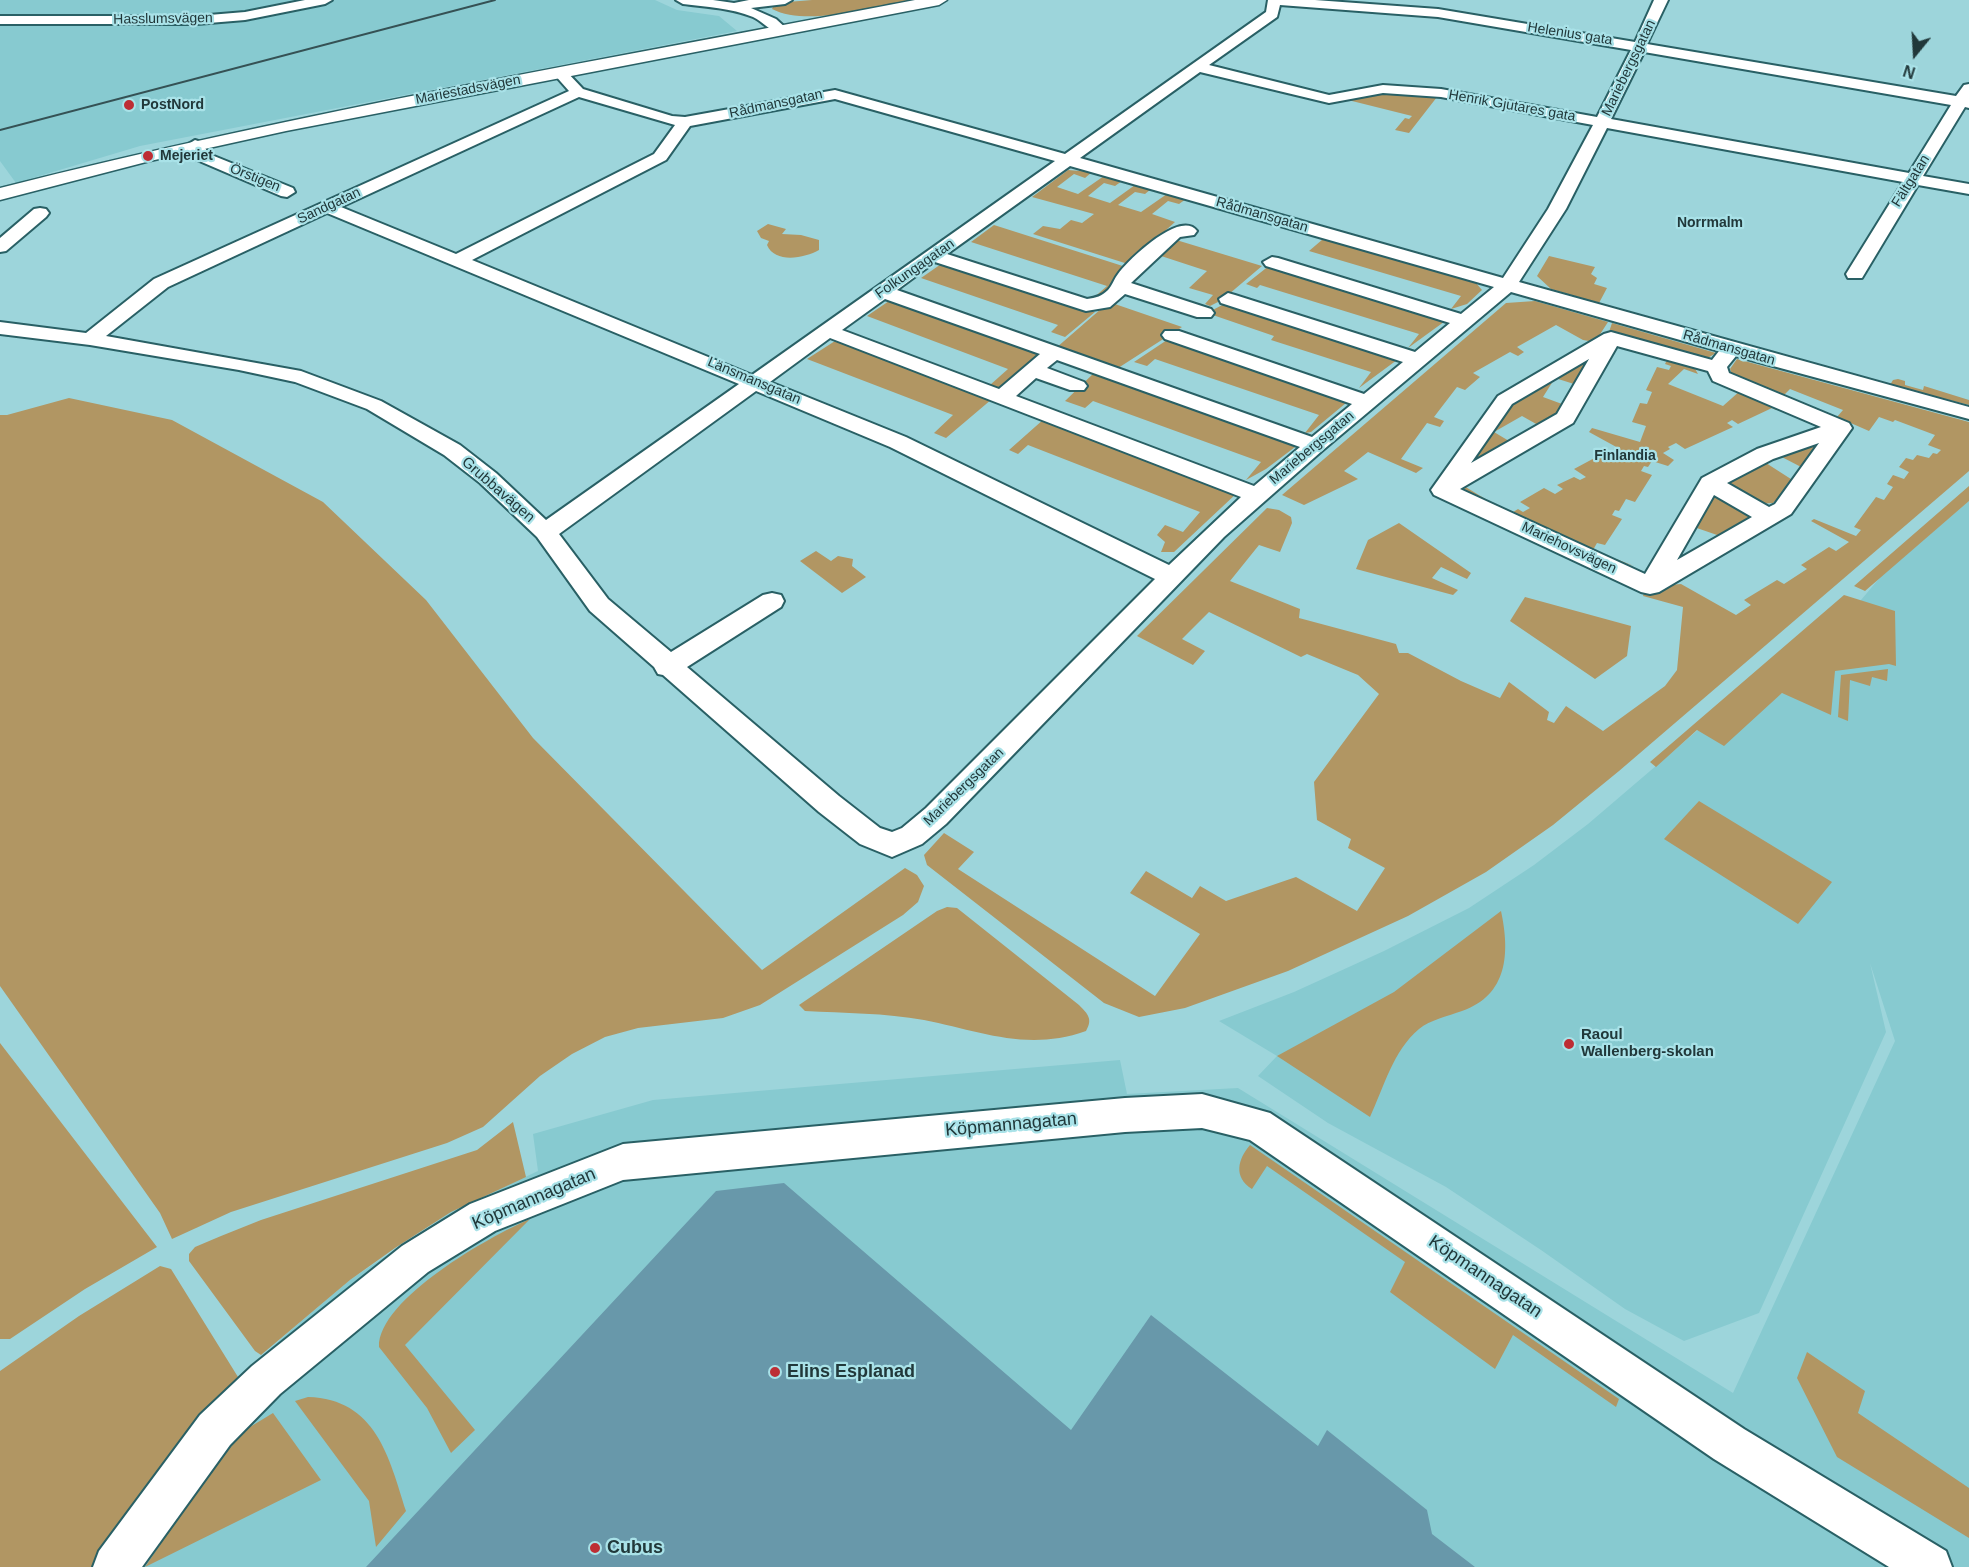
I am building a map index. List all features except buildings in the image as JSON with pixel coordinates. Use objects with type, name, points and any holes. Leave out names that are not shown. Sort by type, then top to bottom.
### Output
[{"type":"street","name":"Hasslumsvägen","points":[[0,20],[197,20],[245,16],[325,0]]},
{"type":"street","points":[[683,0],[753,12],[767,18],[781,30]]},
{"type":"street","points":[[727,7],[785,0]]},
{"type":"street","name":"Mariestadsvägen","points":[[0,194],[195,145],[939,0]]},
{"type":"street","name":"Helenius gata","points":[[1275,0],[1428,12],[1966,98]]},
{"type":"street","name":"Folkungagatan","points":[[546,532],[1272,14],[1275,0]]},
{"type":"street","name":"Mariebergsgatan","points":[[892,845],[912,836],[936,816],[1256,495],[1508,285],[1557,210],[1641,46],[1661,0]]},
{"type":"street","points":[[63,19],[83,4]]},
{"type":"street","name":"Henrik Gjutares gata","points":[[1198,67],[1329,99],[1383,89],[1441,93],[1969,189]]},
{"type":"street","name":"Rådmansgatan","points":[[560,73],[578,92],[670,120],[685,122],[832,93],[1969,413]]},
{"type":"street","name":"Sandgatan","points":[[90,339],[161,284],[578,92]]},
{"type":"street","name":"Fältgatan","points":[[1855,274],[1912,178],[1966,98]]},
{"type":"street","points":[[458,260],[660,156],[685,122]]},
{"type":"street","name":"Örstigen","points":[[195,145],[203,157],[287,192]]},
{"type":"street","name":"Länsmansgatan","points":[[327,207],[757,381],[952,466],[1172,577]]},
{"type":"street","points":[[0,248],[40,213]]},
{"type":"street","points":[[934,256],[1086,305],[1103,303],[1116,293],[1126,276],[1174,232],[1188,231]]},
{"type":"street","points":[[1272,262],[1464,321]]},
{"type":"street","points":[[1120,286],[1204,313]]},
{"type":"street","points":[[884,292],[1315,445]]},
{"type":"street","points":[[1228,298],[1418,360]]},
{"type":"street","name":"Grubbavägen","points":[[0,328],[90,339],[301,377],[374,405],[452,450],[488,478],[546,532],[599,605],[668,667],[861,830],[892,845]]},
{"type":"street","points":[[828,331],[1256,495]]},
{"type":"street","points":[[1172,335],[1368,402]]},
{"type":"street","points":[[1442,490],[1505,400],[1611,338],[1717,367]]},
{"type":"street","points":[[1442,490],[1565,418],[1611,338]]},
{"type":"street","points":[[1717,367],[1732,348]]},
{"type":"street","points":[[1001,398],[1054,352]]},
{"type":"street","points":[[1717,367],[1720,376],[1841,428]]},
{"type":"street","points":[[1033,370],[1077,386]]},
{"type":"street","points":[[1650,585],[1710,483],[1765,454],[1841,428]]},
{"type":"street","points":[[1650,585],[1767,516],[1783,509],[1841,428]]},
{"type":"street","points":[[1765,454],[1807,478]]},
{"type":"street","points":[[1710,483],[1767,516]]},
{"type":"street","name":"Mariehovsvägen","points":[[1442,490],[1650,585]]},
{"type":"street","points":[[1682,529],[1722,544]]},
{"type":"street","points":[[668,667],[772,601]]},
{"type":"street","name":"Köpmannagatan","points":[[115,1567],[215,1430],[266,1380],[321,1333],[415,1259],[483,1217],[623,1162],[1101,1117],[1202,1111],[1258,1125],[1728,1444],[1929,1567]]},
{"type":"shaded area","points":[[0,0],[655,0],[677,10],[719,16],[737,31],[140,146],[16,183],[0,161]]},
{"type":"shaded area","points":[[812,0],[914,0],[822,16],[787,14],[772,9],[775,3]]},
{"type":"shaded area","points":[[1384,93],[1437,97],[1409,133],[1395,130],[1405,118],[1409,119],[1412,116],[1348,100]]},
{"type":"shaded area","points":[[1068,170],[1092,172],[1085,178],[1074,174],[1057,187],[1078,194],[1104,176],[1122,181],[1115,186],[1104,183],[1088,196],[1110,203],[1135,185],[1151,189],[1145,194],[1135,192],[1118,205],[1141,212],[1167,194],[1186,199],[1179,204],[1168,201],[1152,214],[1175,222],[1128,264],[1033,234],[1043,226],[1060,229],[1071,220],[1082,223],[1094,214],[1032,197]]},
{"type":"shaded area","points":[[768,224],[786,229],[782,234],[801,235],[819,240],[819,250],[791,258],[777,255],[767,245],[769,241],[761,238],[757,231]]},
{"type":"shaded area","points":[[994,225],[1129,268],[1111,283],[1113,292],[1091,300],[1107,286],[971,242]]},
{"type":"shaded area","points":[[1173,239],[1262,266],[1222,300],[1210,306],[1205,304],[1213,295],[1189,288],[1207,271],[1155,254]]},
{"type":"shaded area","points":[[1323,239],[1476,283],[1482,290],[1467,304],[1451,309],[1461,296],[1309,251]]},
{"type":"shaded area","points":[[1549,256],[1595,267],[1591,274],[1597,278],[1594,284],[1607,288],[1599,303],[1551,289],[1537,276]]},
{"type":"shaded area","points":[[944,262],[1095,312],[1065,337],[1051,332],[1058,325],[921,278]]},
{"type":"shaded area","points":[[1270,265],[1448,319],[1408,348],[1419,334],[1260,285],[1257,288],[1246,284]]},
{"type":"shaded area","points":[[892,299],[1044,353],[1011,382],[998,388],[990,385],[1008,369],[867,316]]},
{"type":"shaded area","points":[[1535,301],[1608,322],[1595,342],[1583,340],[1556,325],[1517,347],[1524,352],[1518,356],[1510,352],[1473,373],[1480,377],[1465,390],[1457,387],[1434,417],[1444,421],[1440,427],[1427,423],[1401,459],[1423,468],[1416,473],[1368,452],[1344,471],[1358,479],[1304,505],[1282,495],[1506,303]]},
{"type":"shaded area","points":[[1109,302],[1182,327],[1115,370],[1056,348]]},
{"type":"shaded area","points":[[1228,302],[1401,357],[1359,388],[1371,372],[1271,340],[1274,336],[1207,313]]},
{"type":"shaded area","points":[[1612,323],[1716,353],[1706,359],[1609,332]]},
{"type":"shaded area","points":[[1170,338],[1352,398],[1311,432],[1305,433],[1319,415],[1155,359],[1147,366],[1134,362]]},
{"type":"shaded area","points":[[835,341],[992,399],[946,438],[934,433],[953,415],[807,359]]},
{"type":"shaded area","points":[[1591,355],[1574,384],[1555,378],[1543,397],[1562,404],[1556,416],[1538,425],[1522,416],[1494,432],[1509,441],[1466,466],[1510,400]]},
{"type":"shaded area","points":[[1668,358],[1693,365],[1698,374],[1684,369],[1668,384],[1723,406],[1741,390],[1781,407],[1776,410],[1772,408],[1738,424],[1732,420],[1727,423],[1733,427],[1685,449],[1676,443],[1668,447],[1670,449],[1663,453],[1674,460],[1668,466],[1652,461],[1648,467],[1644,466],[1641,471],[1652,475],[1635,502],[1626,499],[1619,511],[1615,510],[1612,515],[1622,519],[1605,545],[1597,543],[1593,550],[1634,566],[1591,553],[1465,493],[1464,486],[1510,514],[1518,509],[1523,512],[1530,508],[1520,502],[1544,488],[1555,494],[1563,489],[1557,485],[1574,477],[1580,480],[1586,477],[1574,469],[1602,454],[1613,460],[1619,457],[1614,453],[1620,449],[1589,432],[1592,428],[1640,442],[1646,426],[1632,422],[1640,403],[1647,404],[1652,392],[1646,390],[1657,367],[1669,370],[1671,366],[1665,364]]},
{"type":"shaded area","points":[[1737,359],[1969,422],[1969,471],[1619,771],[1553,825],[1486,872],[1408,916],[1288,971],[1185,1008],[1139,1017],[1104,1003],[927,865],[924,855],[944,833],[974,852],[958,869],[1155,996],[1200,934],[1130,893],[1146,871],[1192,898],[1200,886],[1226,901],[1296,877],[1357,911],[1385,868],[1348,848],[1351,839],[1317,820],[1314,782],[1379,694],[1358,675],[1307,654],[1301,657],[1209,612],[1182,639],[1205,651],[1193,665],[1137,636],[1267,508],[1279,510],[1291,517],[1292,523],[1280,552],[1259,545],[1230,581],[1300,609],[1299,618],[1396,644],[1399,653],[1408,653],[1461,681],[1500,698],[1509,682],[1549,712],[1547,720],[1554,723],[1566,706],[1603,731],[1665,686],[1677,670],[1683,607],[1643,596],[1646,587],[1681,584],[1736,615],[1751,605],[1744,600],[1777,580],[1784,584],[1807,569],[1801,565],[1829,547],[1836,551],[1849,542],[1811,521],[1814,519],[1856,536],[1861,530],[1854,527],[1876,497],[1884,500],[1893,487],[1887,484],[1893,475],[1904,479],[1909,472],[1899,467],[1906,458],[1913,460],[1917,455],[1929,458],[1933,453],[1937,454],[1941,450],[1928,445],[1935,435],[1895,420],[1893,422],[1879,417],[1869,431],[1837,417],[1843,410],[1790,389],[1783,396],[1732,374],[1730,369]]},
{"type":"shaded area","points":[[1096,371],[1299,444],[1266,469],[1246,480],[1261,462],[1093,401],[1085,408],[1065,401]]},
{"type":"shaded area","points":[[1893,380],[1905,381],[1905,385],[1923,390],[1924,386],[1969,400],[1969,405],[1890,385]]},
{"type":"shaded area","points":[[69,398],[172,420],[323,502],[426,600],[533,738],[762,970],[905,868],[917,875],[924,886],[918,902],[903,915],[760,1005],[723,1018],[638,1028],[605,1037],[572,1054],[540,1076],[483,1127],[447,1143],[231,1212],[172,1239],[160,1213],[0,986],[0,415]]},
{"type":"shaded area","points":[[1044,419],[1237,493],[1174,552],[1161,552],[1165,542],[1157,535],[1165,525],[1183,532],[1200,512],[1028,445],[1018,454],[1009,450]]},
{"type":"shaded area","points":[[1823,441],[1803,468],[1778,455]]},
{"type":"shaded area","points":[[1766,463],[1794,481],[1773,503],[1760,504],[1723,484]]},
{"type":"shaded area","points":[[1969,486],[1969,501],[1865,591],[1854,586]]},
{"type":"shaded area","points":[[1712,491],[1750,515],[1748,520],[1720,536],[1691,526]]},
{"type":"shaded area","points":[[1969,501],[1969,1567],[92,1567],[127,1513],[238,1377],[350,1280],[451,1212],[538,1171],[533,1134],[653,1100],[1120,1060],[1127,1094],[1238,1088],[1733,1393],[1895,1041],[1870,963],[1886,1032],[1759,1313],[1684,1341],[1625,1309],[1446,1187],[1328,1123],[1258,1076],[1277,1056],[1219,1021],[1294,992],[1384,951],[1469,908],[1534,865],[1588,824],[1698,730],[1783,693],[1882,575]]},
{"type":"shaded area","points":[[1399,523],[1471,573],[1467,579],[1441,567],[1432,578],[1458,590],[1453,595],[1356,569],[1368,540]]},
{"type":"shaded area","points":[[816,551],[831,561],[838,556],[853,559],[852,566],[866,577],[842,593],[800,561]]},
{"type":"shaded area","points":[[1844,595],[1895,611],[1896,666],[1889,664],[1835,671],[1831,715],[1782,693],[1724,746],[1697,730],[1656,767],[1650,762]]},
{"type":"shaded area","points":[[1525,597],[1631,626],[1627,656],[1595,679],[1510,621]]},
{"type":"shaded area","points":[[1888,669],[1887,681],[1872,677],[1870,686],[1850,680],[1848,721],[1838,717],[1841,675]]},
{"type":"shaded area","points":[[1699,801],[1832,882],[1798,924],[1664,839]]},
{"type":"shaded area","points":[[947,907],[957,908],[1079,1005],[1088,1017],[1089,1023],[1086,1031],[1044,1040],[1024,1040],[909,1018],[805,1011],[799,1005],[937,911]]},
{"type":"shaded area","points":[[1501,911],[1505,957],[1497,983],[1489,995],[1477,1004],[1428,1023],[1410,1038],[1396,1059],[1370,1117],[1277,1056],[1394,992]]},
{"type":"shaded area","points":[[0,1043],[157,1247],[85,1289],[10,1339],[0,1339]]},
{"type":"shaded area","points":[[513,1122],[526,1177],[451,1212],[395,1248],[350,1280],[261,1355],[255,1351],[189,1261],[189,1254],[195,1247],[261,1220],[477,1150]]},
{"type":"shaded area","points":[[1250,1145],[1619,1399],[1616,1407],[1513,1335],[1495,1369],[1390,1292],[1405,1262],[1267,1166],[1252,1189],[1246,1184],[1239,1168]]},
{"type":"shaded area","points":[[530,1219],[405,1345],[475,1430],[451,1453],[427,1408],[379,1347],[384,1328],[397,1309],[439,1271],[489,1239]]},
{"type":"shaded area","points":[[160,1266],[171,1269],[238,1377],[127,1513],[92,1567],[0,1567],[0,1371],[79,1316]]},
{"type":"shaded area","points":[[1807,1352],[1865,1391],[1858,1413],[1969,1488],[1969,1538],[1837,1457],[1797,1378]]},
{"type":"shaded area","points":[[308,1397],[331,1400],[350,1408],[376,1434],[385,1452],[406,1511],[376,1547],[369,1501],[295,1401]]},
{"type":"shaded area","points":[[273,1413],[321,1480],[145,1567],[207,1475],[245,1430]]},
{"type":"railway","points":[[0,130],[495,0]]},
{"type":"place","name":"PostNord","points":[[129,105]]},
{"type":"place","name":"Mejeriet","points":[[148,156]]},
{"type":"place","name":"Raoul Wallenberg-skolan","points":[[1569,1044]]},
{"type":"place","name":"Elins Esplanad","points":[[775,1372]]},
{"type":"place","name":"Cubus","points":[[595,1548]]},
{"type":"district","name":"Norrmalm","points":[[1710,223]]},
{"type":"district","name":"Finlandia","points":[[1625,456]]}]
